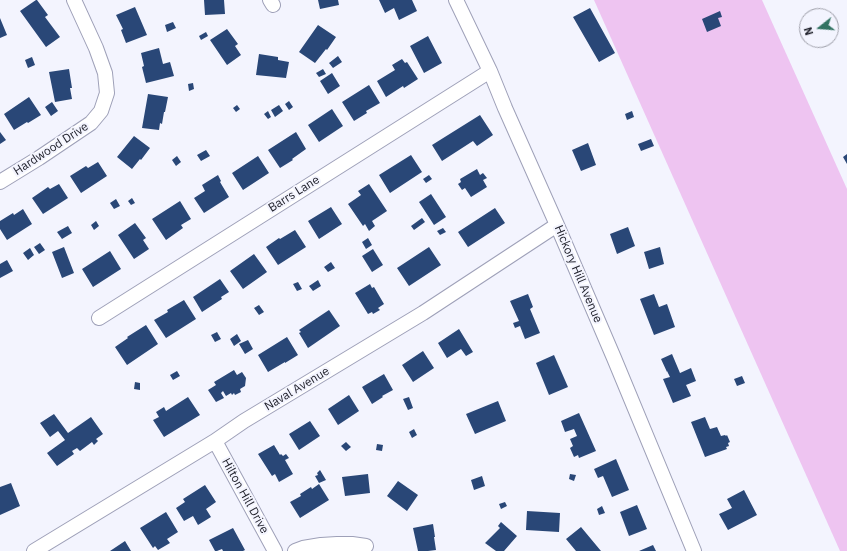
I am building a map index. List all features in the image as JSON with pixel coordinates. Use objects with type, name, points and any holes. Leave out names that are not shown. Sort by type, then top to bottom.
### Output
[{"type":"street","name":"Hardwood Drive","points":[[0,182],[91,124],[101,111],[107,93],[105,73],[96,48],[74,0]]},
{"type":"street","name":"Hickory Hill Avenue","points":[[456,0],[490,70],[505,108],[614,358],[694,551]]},
{"type":"street","name":"Barrs Lane","points":[[99,318],[490,70]]},
{"type":"street","name":"Naval Avenue","points":[[34,551],[215,441],[244,421],[423,313],[557,226]]},
{"type":"street","name":"Hilton Hill Drive","points":[[215,441],[275,551]]},
{"type":"street","points":[[295,551],[321,545],[352,544],[366,546]]},
{"type":"shaded area","points":[[594,0],[762,0],[847,189],[847,551],[840,551]]},
{"type":"building","points":[[36,0],[48,15],[45,17],[60,37],[46,47],[20,11]]},
{"type":"building","points":[[204,0],[224,0],[225,14],[205,15]]},
{"type":"building","points":[[318,0],[338,0],[339,5],[320,9]]},
{"type":"building","points":[[379,0],[412,0],[417,11],[399,20],[394,8],[385,13]]},
{"type":"building","points":[[135,7],[147,35],[126,43],[121,30],[123,29],[116,15]]},
{"type":"building","points":[[590,8],[615,53],[599,62],[573,17]]},
{"type":"building","points":[[720,11],[722,17],[718,18],[721,26],[707,32],[702,19]]},
{"type":"building","points":[[0,18],[7,35],[0,38]]},
{"type":"building","points":[[173,22],[176,28],[167,32],[165,25]]},
{"type":"building","points":[[318,25],[336,37],[315,63],[299,52]]},
{"type":"building","points":[[227,29],[238,44],[235,46],[241,55],[227,65],[210,40]]},
{"type":"building","points":[[206,32],[208,36],[201,40],[199,36]]},
{"type":"building","points":[[428,36],[442,63],[424,73],[410,46]]},
{"type":"building","points":[[159,48],[163,64],[170,62],[174,76],[146,83],[142,67],[144,66],[141,53]]},
{"type":"building","points":[[259,54],[278,57],[278,60],[289,62],[286,78],[256,75]]},
{"type":"building","points":[[338,56],[342,62],[333,68],[329,63]]},
{"type":"building","points":[[32,57],[35,65],[28,68],[25,60]]},
{"type":"building","points":[[402,59],[405,63],[407,62],[418,79],[404,88],[403,86],[386,97],[377,81],[395,70],[392,65]]},
{"type":"building","points":[[69,69],[72,99],[55,102],[49,72]]},
{"type":"building","points":[[323,69],[326,74],[319,77],[316,73]]},
{"type":"building","points":[[332,73],[340,86],[328,94],[320,81]]},
{"type":"building","points":[[193,83],[194,89],[189,91],[188,84]]},
{"type":"building","points":[[369,85],[380,103],[366,111],[367,113],[354,121],[342,102]]},
{"type":"building","points":[[148,94],[168,97],[162,124],[160,123],[159,130],[142,128]]},
{"type":"building","points":[[29,97],[41,115],[14,130],[4,114]]},
{"type":"building","points":[[289,101],[293,107],[289,110],[285,104]]},
{"type":"building","points":[[52,102],[58,111],[51,116],[45,107]]},
{"type":"building","points":[[237,105],[240,109],[236,112],[233,108]]},
{"type":"building","points":[[279,105],[283,111],[275,117],[271,110]]},
{"type":"building","points":[[332,109],[343,126],[319,142],[308,125]]},
{"type":"building","points":[[268,111],[271,117],[268,119],[264,114]]},
{"type":"building","points":[[632,111],[634,117],[627,120],[625,114]]},
{"type":"building","points":[[480,115],[493,135],[477,146],[473,141],[442,161],[432,145]]},
{"type":"building","points":[[0,132],[6,140],[0,144]]},
{"type":"building","points":[[296,132],[306,149],[292,159],[293,160],[280,168],[268,150]]},
{"type":"building","points":[[134,136],[150,148],[132,169],[117,157]]},
{"type":"building","points":[[651,139],[654,146],[641,151],[638,144]]},
{"type":"building","points":[[588,143],[596,165],[581,171],[572,150]]},
{"type":"building","points":[[206,150],[210,156],[201,161],[197,155]]},
{"type":"building","points":[[847,154],[847,164],[843,157]]},
{"type":"building","points":[[411,155],[422,172],[390,193],[379,175]]},
{"type":"building","points":[[177,156],[181,162],[176,166],[172,160]]},
{"type":"building","points":[[258,156],[269,173],[243,190],[232,173]]},
{"type":"building","points":[[98,162],[107,176],[81,193],[70,176],[86,166],[88,168]]},
{"type":"building","points":[[477,169],[480,175],[483,173],[487,178],[483,180],[487,187],[471,197],[465,188],[462,190],[458,184],[461,182],[460,179]]},
{"type":"building","points":[[218,175],[221,181],[220,182],[229,197],[204,213],[194,198],[205,191],[202,185]]},
{"type":"building","points":[[429,175],[432,179],[426,183],[423,179]]},
{"type":"building","points":[[59,184],[68,198],[43,214],[32,198],[48,187],[50,189]]},
{"type":"building","points":[[369,184],[387,211],[372,221],[375,226],[369,231],[365,224],[363,226],[348,204],[361,195],[358,191]]},
{"type":"building","points":[[431,194],[446,217],[434,225],[419,202]]},
{"type":"building","points":[[132,198],[135,203],[131,205],[128,201]]},
{"type":"building","points":[[116,199],[120,206],[114,209],[110,203]]},
{"type":"building","points":[[180,201],[191,219],[181,225],[183,228],[166,240],[152,219]]},
{"type":"building","points":[[331,207],[342,224],[319,239],[308,221]]},
{"type":"building","points":[[495,208],[505,223],[468,247],[458,232]]},
{"type":"building","points":[[23,209],[32,224],[7,240],[0,229],[0,221]]},
{"type":"building","points":[[422,218],[425,222],[414,230],[411,226]]},
{"type":"building","points":[[96,221],[99,226],[94,230],[91,225]]},
{"type":"building","points":[[135,223],[146,238],[143,240],[149,249],[134,259],[118,235]]},
{"type":"building","points":[[68,226],[72,233],[62,239],[57,232]]},
{"type":"building","points":[[628,227],[635,246],[617,254],[610,234]]},
{"type":"building","points":[[443,228],[446,232],[440,235],[437,231]]},
{"type":"building","points":[[295,230],[306,247],[278,265],[266,247]]},
{"type":"building","points":[[368,238],[372,245],[366,249],[362,242]]},
{"type":"building","points":[[40,243],[45,250],[39,254],[34,247]]},
{"type":"building","points":[[64,247],[74,273],[62,278],[52,252]]},
{"type":"building","points":[[429,247],[441,265],[409,286],[397,268]]},
{"type":"building","points":[[660,247],[664,264],[649,269],[644,252]]},
{"type":"building","points":[[30,248],[34,255],[28,260],[23,253]]},
{"type":"building","points":[[373,249],[383,265],[372,272],[362,256]]},
{"type":"building","points":[[110,251],[121,269],[93,287],[82,269]]},
{"type":"building","points":[[254,254],[267,272],[243,289],[230,271]]},
{"type":"building","points":[[7,260],[13,271],[0,278],[0,264]]},
{"type":"building","points":[[331,262],[335,268],[328,272],[324,267]]},
{"type":"building","points":[[220,279],[229,292],[221,297],[222,299],[202,312],[193,297]]},
{"type":"building","points":[[318,280],[321,286],[313,291],[309,286]]},
{"type":"building","points":[[298,282],[302,289],[297,291],[293,284]]},
{"type":"building","points":[[370,284],[372,288],[374,287],[384,304],[378,308],[380,310],[373,314],[372,312],[368,314],[355,293]]},
{"type":"building","points":[[528,294],[533,307],[530,309],[540,333],[525,339],[520,326],[515,328],[513,323],[519,321],[510,301]]},
{"type":"building","points":[[654,294],[659,307],[667,304],[675,327],[654,335],[640,299]]},
{"type":"building","points":[[184,300],[196,319],[166,338],[154,320]]},
{"type":"building","points":[[259,305],[264,312],[259,315],[254,308]]},
{"type":"building","points":[[329,310],[340,326],[308,348],[299,333],[301,332],[299,330]]},
{"type":"building","points":[[146,325],[158,344],[127,365],[115,347],[128,338],[127,337]]},
{"type":"building","points":[[459,329],[473,352],[466,356],[461,349],[447,358],[438,343]]},
{"type":"building","points":[[217,332],[221,339],[215,342],[211,335]]},
{"type":"building","points":[[237,334],[241,341],[234,346],[230,339]]},
{"type":"building","points":[[287,337],[298,355],[268,372],[258,355]]},
{"type":"building","points":[[248,340],[253,349],[245,354],[239,344]]},
{"type":"building","points":[[423,351],[434,368],[413,382],[402,365]]},
{"type":"building","points":[[672,354],[680,373],[691,368],[696,381],[686,385],[691,396],[673,403],[663,379],[670,377],[661,359]]},
{"type":"building","points":[[554,355],[568,387],[549,395],[536,363]]},
{"type":"building","points":[[234,370],[237,375],[242,372],[246,378],[245,386],[240,389],[241,392],[235,395],[234,393],[232,395],[231,393],[226,396],[223,391],[221,393],[224,398],[216,402],[208,390],[216,385],[214,382]]},
{"type":"building","points":[[177,371],[180,376],[173,380],[170,375]]},
{"type":"building","points":[[384,374],[393,390],[372,404],[362,387]]},
{"type":"building","points":[[742,376],[745,383],[737,386],[734,379]]},
{"type":"building","points":[[135,382],[140,383],[140,390],[134,389]]},
{"type":"building","points":[[349,395],[359,411],[338,425],[328,409]]},
{"type":"building","points":[[188,397],[200,415],[164,437],[153,420],[159,417],[156,412],[164,407],[166,411]]},
{"type":"building","points":[[409,397],[413,408],[408,410],[403,399]]},
{"type":"building","points":[[498,401],[506,421],[475,434],[466,414]]},
{"type":"building","points":[[579,413],[596,451],[579,458],[578,455],[574,457],[570,448],[573,446],[570,439],[577,436],[574,429],[565,432],[561,421]]},
{"type":"building","points":[[54,414],[68,433],[91,417],[103,434],[96,439],[98,441],[94,445],[92,442],[80,451],[77,448],[72,451],[74,454],[57,466],[47,453],[65,440],[58,431],[50,437],[40,423]]},
{"type":"building","points":[[705,417],[710,429],[717,427],[721,436],[727,435],[730,442],[728,443],[729,446],[726,447],[727,449],[705,457],[691,422]]},
{"type":"building","points":[[310,421],[320,436],[299,450],[289,434]]},
{"type":"building","points":[[414,429],[417,435],[412,438],[409,432]]},
{"type":"building","points":[[346,442],[351,447],[346,451],[341,446]]},
{"type":"building","points":[[377,444],[383,445],[382,451],[376,450]]},
{"type":"building","points":[[274,445],[280,455],[281,454],[283,456],[286,454],[289,458],[285,460],[293,474],[279,482],[275,474],[272,476],[258,454]]},
{"type":"building","points":[[616,459],[629,490],[612,497],[603,476],[598,478],[594,469]]},
{"type":"building","points":[[320,470],[326,480],[319,483],[315,476],[318,475],[317,473]]},
{"type":"building","points":[[368,474],[370,493],[345,496],[342,477]]},
{"type":"building","points":[[570,474],[576,475],[574,481],[569,479]]},
{"type":"building","points":[[482,476],[485,486],[474,490],[471,480]]},
{"type":"building","points":[[398,481],[418,495],[407,511],[387,496]]},
{"type":"building","points":[[11,483],[20,506],[0,515],[0,487]]},
{"type":"building","points":[[319,484],[329,500],[300,518],[290,502],[301,496],[300,494],[311,487],[312,489]]},
{"type":"building","points":[[205,485],[216,502],[206,509],[211,517],[198,525],[193,516],[184,521],[176,508],[185,502],[183,499]]},
{"type":"building","points":[[744,490],[757,515],[728,530],[719,514],[732,508],[727,499]]},
{"type":"building","points":[[505,502],[507,506],[501,509],[499,504]]},
{"type":"building","points":[[637,505],[647,529],[629,536],[620,512]]},
{"type":"building","points":[[602,506],[605,513],[599,515],[597,509]]},
{"type":"building","points":[[527,511],[560,513],[559,532],[526,530]]},
{"type":"building","points":[[166,512],[178,532],[167,539],[170,543],[158,550],[155,546],[153,548],[140,528]]},
{"type":"building","points":[[501,522],[517,536],[504,551],[496,551],[485,543],[500,528],[498,526]]},
{"type":"building","points":[[433,524],[436,550],[418,551],[413,528]]},
{"type":"building","points":[[581,527],[601,551],[576,551],[566,539]]},
{"type":"building","points":[[233,528],[245,550],[223,551],[222,549],[215,551],[209,540]]},
{"type":"building","points":[[125,541],[131,551],[110,551]]},
{"type":"building","points":[[653,545],[656,551],[639,551]]}]
